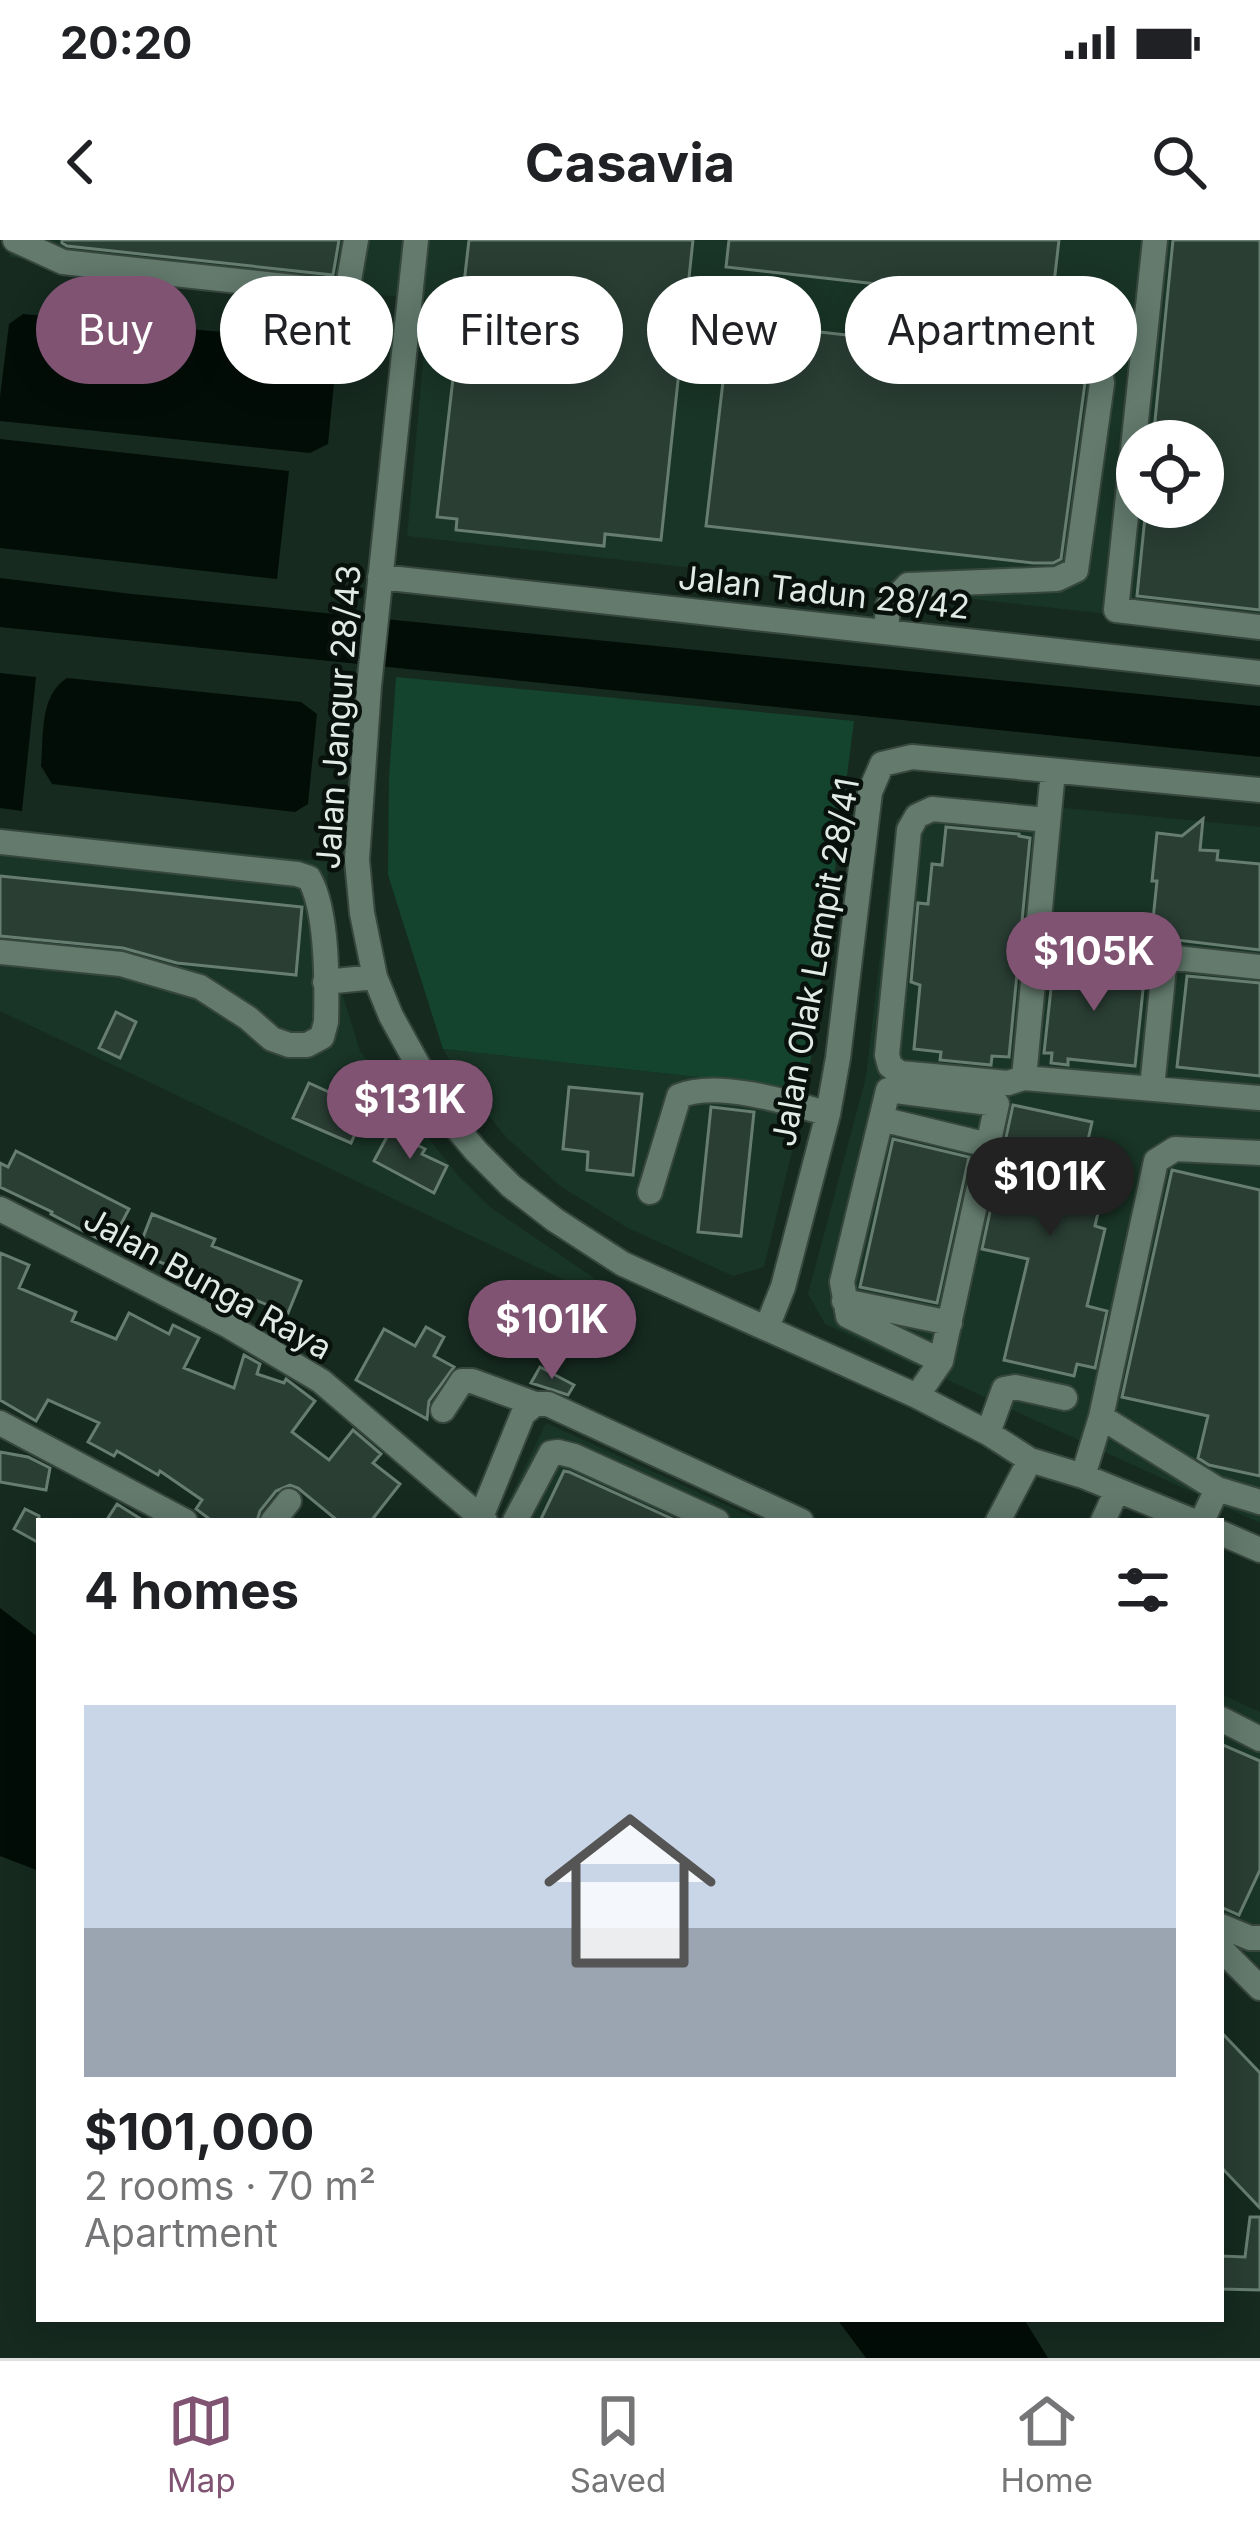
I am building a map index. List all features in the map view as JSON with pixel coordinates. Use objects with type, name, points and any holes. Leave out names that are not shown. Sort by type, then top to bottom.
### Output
[{"type":"street","points":[[27,242],[63,262],[340,292],[348,286],[356,240]]},
{"type":"street","name":"Jalan Jangur 28/43","points":[[416,240],[369,686],[357,860],[375,977],[445,1114],[511,1186],[623,1264],[917,1396],[1030,1460],[1185,1518]]},
{"type":"street","points":[[1155,240],[1116,610],[1260,626]]},
{"type":"street","points":[[886,632],[888,606],[908,585],[1057,579],[1076,570],[1102,384]]},
{"type":"street","name":"Jalan Tadun 28/42","points":[[379,588],[886,632],[1260,673]]},
{"type":"street","name":"Jalan Olak Lempit 28/41","points":[[767,1328],[783,1287],[827,1114],[870,792],[883,764],[912,758],[1260,790]]},
{"type":"street","points":[[1024,1078],[1053,771]]},
{"type":"street","points":[[1048,820],[932,808],[917,816],[909,830],[887,1055],[890,1066],[900,1073],[1008,1083],[1024,1078],[1260,1098]]},
{"type":"street","points":[[0,842],[309,878],[321,912],[326,1022],[322,1037],[307,1045],[289,1045],[272,1039],[200,987],[121,964],[0,952]]},
{"type":"street","points":[[1036,943],[1260,967]]},
{"type":"street","points":[[1153,1088],[1165,957]]},
{"type":"street","points":[[325,982],[375,977]]},
{"type":"street","points":[[650,1192],[679,1096],[695,1090],[770,1097],[827,1114]]},
{"type":"street","points":[[917,1396],[941,1361],[997,1104],[888,1090],[842,1282],[844,1301],[848,1316],[941,1361]]},
{"type":"street","points":[[880,1119],[988,1145]]},
{"type":"street","points":[[1082,1476],[1101,1417],[1156,1161],[1175,1149],[1260,1153]]},
{"type":"street","name":"Jalan Bunga Raya","points":[[0,1208],[227,1324],[321,1382],[482,1518]]},
{"type":"street","points":[[844,1301],[950,1323]]},
{"type":"street","points":[[443,1410],[462,1382],[548,1404],[795,1518]]},
{"type":"street","points":[[988,1433],[1004,1390],[1015,1387],[1065,1398]]},
{"type":"street","points":[[483,1518],[523,1414],[535,1404]]},
{"type":"street","points":[[1101,1417],[1217,1489],[1260,1502]]},
{"type":"street","points":[[0,1423],[182,1518]]},
{"type":"street","points":[[516,1518],[550,1453],[558,1451],[710,1518]]},
{"type":"street","points":[[1000,1518],[1030,1460]]},
{"type":"street","points":[[1203,1518],[1217,1489]]},
{"type":"street","points":[[1104,1518],[1118,1490]]},
{"type":"street","points":[[275,1518],[289,1501]]},
{"type":"street","points":[[1224,1534],[1260,1550]]},
{"type":"street","points":[[1224,1721],[1260,1739]]},
{"type":"street","points":[[1224,1927],[1260,1938]]},
{"type":"street","points":[[1224,1952],[1260,1988]]},
{"type":"shaded area","points":[[14,240],[1260,240],[1260,631],[407,536],[421,384],[623,384],[623,276],[417,276],[417,299],[393,296],[393,276],[195,276],[9,257]]},
{"type":"shaded area","points":[[23,314],[36,315],[36,384],[196,384],[196,330],[220,332],[220,384],[334,384],[328,444],[310,453],[0,421],[9,324]]},
{"type":"shaded area","points":[[0,439],[289,471],[277,579],[0,548]]},
{"type":"shaded area","points":[[0,578],[1260,706],[1260,757],[0,627]]},
{"type":"shaded area","points":[[0,673],[36,677],[22,811],[0,808]]},
{"type":"shaded area","points":[[396,677],[854,721],[807,1089],[443,1049],[388,875]]},
{"type":"shaded area","points":[[67,678],[301,702],[317,714],[308,804],[295,812],[52,784],[41,766],[45,717],[52,695]]},
{"type":"shaded area","points":[[932,795],[1260,827],[1260,1523],[825,1324],[808,1294],[866,1077],[896,820]]},
{"type":"shaded area","points":[[0,828],[328,862],[327,903],[342,993],[360,1051],[459,1177],[490,1207],[594,1278],[587,1291],[0,1011]]},
{"type":"shaded area","points":[[443,1049],[807,1089],[764,1267],[733,1276],[628,1228],[560,1186],[506,1137],[460,1080]]},
{"type":"shaded area","points":[[546,1423],[754,1518],[500,1518]]},
{"type":"shaded area","points":[[0,1608],[36,1636],[36,1870],[0,1856]]},
{"type":"shaded area","points":[[1224,1695],[1260,1712],[1260,1967],[1224,1935]]},
{"type":"shaded area","points":[[839,2322],[1026,2322],[1048,2358],[866,2358]]},
{"type":"building","points":[[62,240],[339,240],[333,275],[67,246]]},
{"type":"building","points":[[469,240],[693,240],[689,276],[647,276],[647,384],[678,384],[661,540],[605,534],[604,546],[456,530],[457,519],[437,517],[452,384],[623,384],[623,276],[465,276]]},
{"type":"building","points":[[729,240],[1059,240],[1055,276],[845,276],[845,280],[726,267]]},
{"type":"building","points":[[1173,240],[1260,240],[1260,610],[1137,596],[1144,528],[1224,528],[1224,420],[1155,420]]},
{"type":"building","points":[[821,332],[845,335],[845,384],[1085,384],[1061,559],[1053,563],[706,526],[723,384],[821,384]]},
{"type":"building","points":[[1203,819],[1200,850],[1218,851],[1217,860],[1260,864],[1260,950],[1168,939],[1168,930],[1152,929],[1157,833],[1182,836]]},
{"type":"building","points":[[946,827],[1030,838],[1009,1057],[992,1056],[991,1065],[940,1060],[941,1052],[914,1049],[920,985],[911,982],[918,903],[928,904],[932,864],[942,865]]},
{"type":"building","points":[[0,876],[302,907],[296,975],[177,963],[123,948],[0,936]]},
{"type":"building","points":[[1054,961],[1145,971],[1135,1066],[1068,1059],[1068,1065],[1051,1063],[1052,1053],[1044,1053]]},
{"type":"building","points":[[1187,976],[1260,983],[1260,1076],[1177,1067]]},
{"type":"building","points":[[116,1012],[136,1022],[120,1058],[99,1048]]},
{"type":"building","points":[[309,1083],[366,1109],[351,1143],[293,1118]]},
{"type":"building","points":[[569,1087],[642,1094],[633,1175],[587,1170],[588,1152],[563,1149]]},
{"type":"building","points":[[1013,1105],[1092,1122],[1082,1167],[1107,1173],[1095,1226],[1105,1229],[1087,1306],[1107,1311],[1095,1368],[1077,1364],[1074,1376],[1004,1360],[1028,1259],[982,1249]]},
{"type":"building","points":[[711,1107],[754,1112],[741,1236],[698,1232]]},
{"type":"building","points":[[390,1131],[447,1166],[434,1193],[374,1161]]},
{"type":"building","points":[[893,1139],[969,1157],[937,1303],[860,1287]]},
{"type":"building","points":[[16,1151],[129,1209],[110,1245],[0,1187],[0,1163],[8,1167]]},
{"type":"building","points":[[1172,1170],[1260,1190],[1260,1476],[1209,1465],[1198,1458],[1208,1416],[1122,1397]]},
{"type":"building","points":[[152,1214],[215,1239],[212,1246],[301,1281],[288,1313],[137,1253]]},
{"type":"building","points":[[0,1253],[29,1265],[19,1288],[76,1312],[72,1321],[116,1339],[129,1313],[169,1334],[173,1325],[199,1338],[184,1368],[234,1388],[244,1355],[260,1364],[257,1374],[284,1383],[286,1379],[315,1401],[292,1432],[329,1460],[353,1430],[381,1454],[373,1463],[400,1484],[373,1518],[334,1518],[290,1485],[276,1491],[258,1518],[208,1518],[196,1509],[202,1500],[160,1471],[158,1475],[117,1451],[114,1456],[88,1442],[99,1423],[48,1400],[36,1421],[0,1400]]},
{"type":"building","points":[[426,1327],[444,1337],[434,1356],[454,1367],[429,1401],[427,1419],[356,1380],[384,1329],[415,1346]]},
{"type":"building","points":[[540,1367],[574,1385],[568,1395],[531,1383]]},
{"type":"building","points":[[0,1452],[28,1457],[50,1468],[46,1490],[0,1482]]},
{"type":"building","points":[[564,1471],[670,1518],[541,1518]]},
{"type":"building","points":[[117,1504],[139,1518],[108,1518]]},
{"type":"building","points":[[25,1509],[39,1516],[36,1541],[14,1529]]},
{"type":"building","points":[[1224,1745],[1260,1761],[1260,1870],[1239,1915],[1224,1908]]},
{"type":"building","points":[[1224,2035],[1260,2073],[1260,2208],[1224,2170]]},
{"type":"building","points":[[1250,2217],[1260,2217],[1260,2290],[1224,2289],[1224,2256],[1245,2257]]}]
